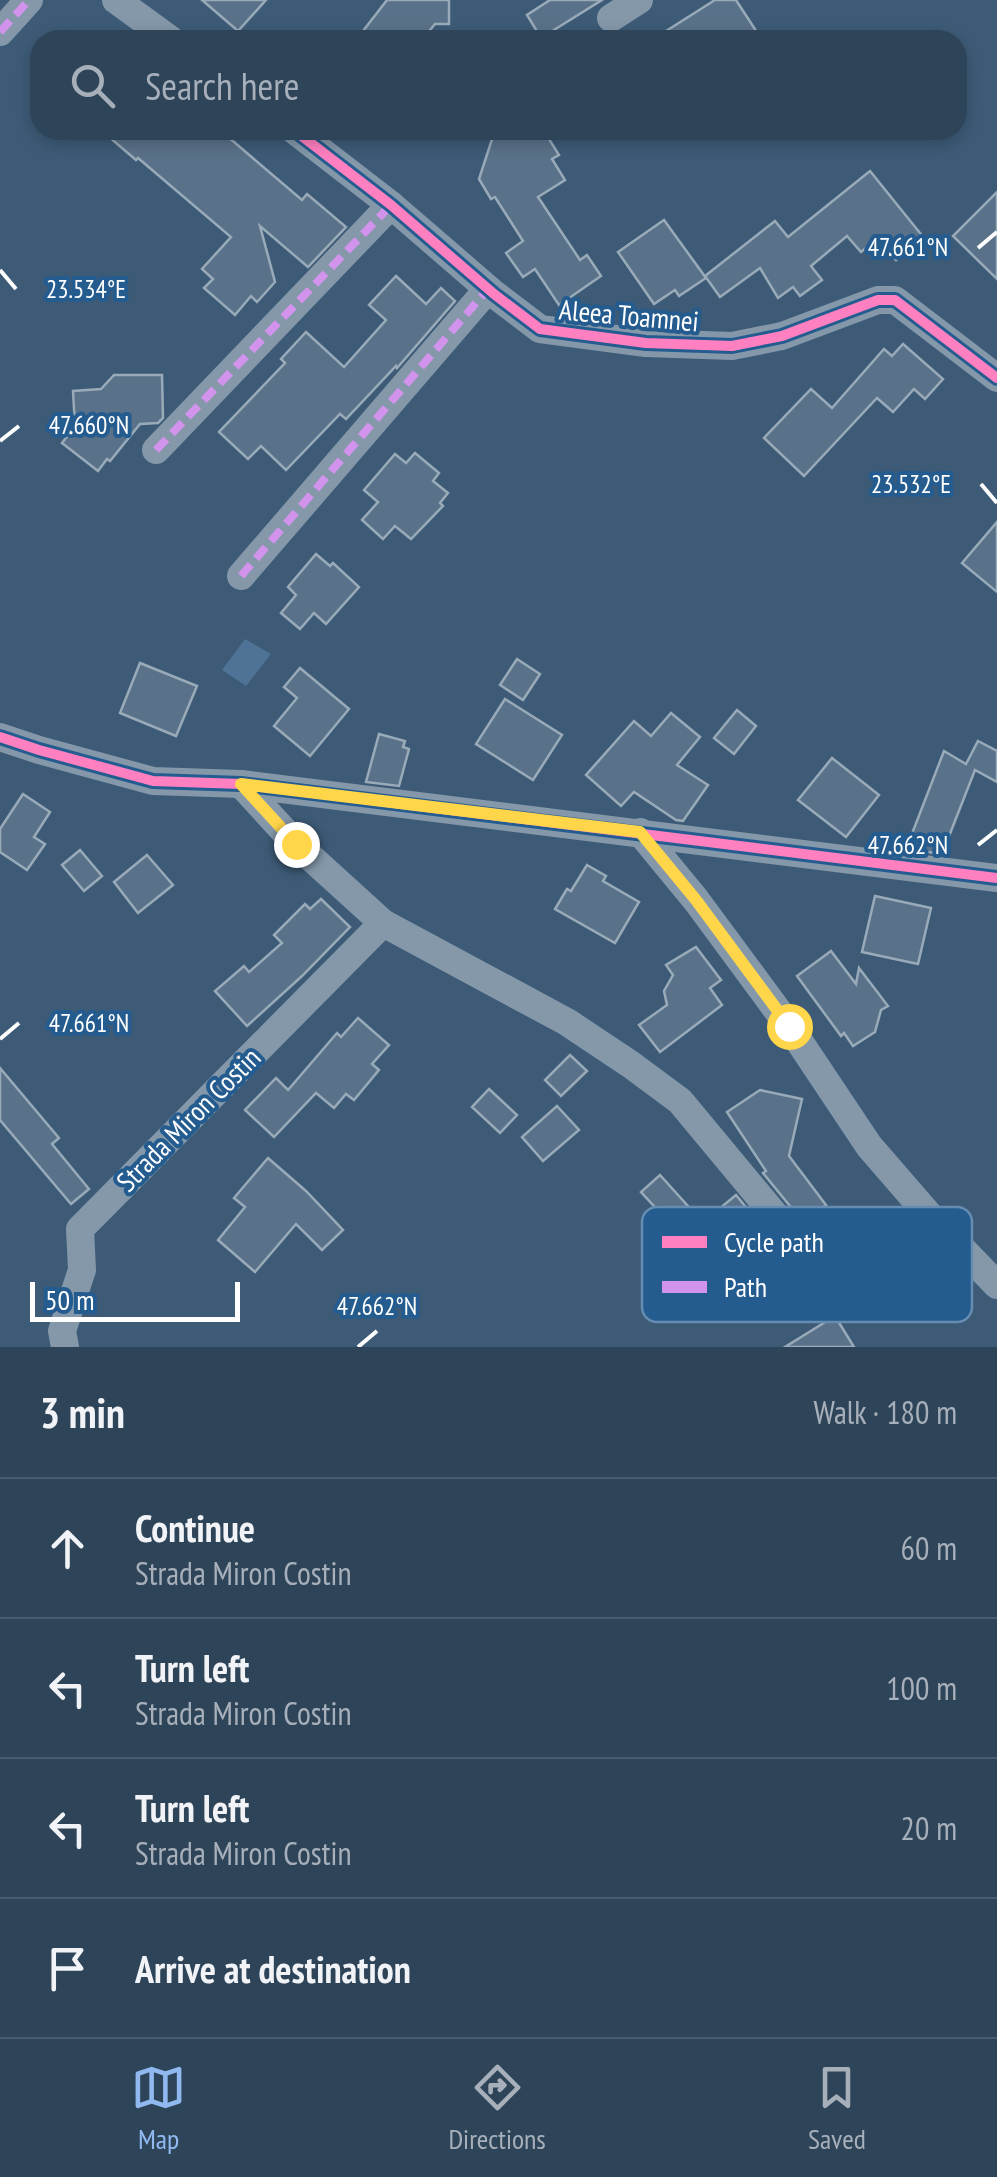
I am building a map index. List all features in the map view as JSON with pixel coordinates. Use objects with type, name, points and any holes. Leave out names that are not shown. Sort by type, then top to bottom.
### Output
[{"type":"street","points":[[0,32],[30,0]]},
{"type":"street","points":[[116,0],[157,30]]},
{"type":"street","points":[[611,18],[639,0]]},
{"type":"street","name":"Aleea Toamnei","points":[[307,140],[540,329],[646,343],[732,346],[782,336],[878,300],[895,300],[997,378]]},
{"type":"street","points":[[156,450],[391,206]]},
{"type":"street","points":[[241,576],[488,289]]},
{"type":"street","points":[[0,737],[153,780],[241,784],[997,878]]},
{"type":"street","points":[[241,784],[296,844],[383,923],[566,1022],[680,1101],[768,1207]]},
{"type":"street","points":[[640,832],[789,1026],[869,1146],[923,1207]]},
{"type":"street","name":"Strada Miron Costin","points":[[64,1347],[62,1331],[82,1270],[80,1229],[383,923]]},
{"type":"street","points":[[972,1259],[997,1285]]},
{"type":"water","points":[[245,639],[271,654],[246,686],[222,670]]},
{"type":"building","points":[[202,0],[266,0],[237,30]]},
{"type":"building","points":[[387,0],[449,0],[449,24],[435,24],[430,30],[364,30]]},
{"type":"building","points":[[550,0],[602,0],[554,30],[536,30],[527,15]]},
{"type":"building","points":[[715,0],[736,0],[756,30],[668,30]]},
{"type":"building","points":[[113,140],[232,140],[302,200],[307,194],[346,227],[308,267],[260,226],[275,282],[257,302],[251,296],[235,315],[204,288],[213,279],[202,269],[231,237]]},
{"type":"building","points":[[492,140],[550,140],[559,155],[552,159],[565,180],[538,197],[580,260],[587,255],[601,276],[559,305],[535,269],[523,277],[506,253],[523,241],[479,179]]},
{"type":"building","points":[[870,171],[924,238],[896,260],[878,238],[861,252],[847,236],[811,266],[822,280],[800,296],[793,287],[778,298],[760,268],[720,297],[705,276],[775,221],[788,237]]},
{"type":"building","points":[[997,192],[997,279],[953,236]]},
{"type":"building","points":[[664,220],[706,278],[679,296],[675,290],[654,304],[618,252]]},
{"type":"building","points":[[396,276],[426,304],[441,288],[455,301],[346,419],[340,414],[286,470],[261,446],[248,459],[219,432],[285,363],[281,359],[306,332],[344,367],[386,320],[369,305]]},
{"type":"building","points":[[903,344],[943,379],[925,399],[914,389],[893,412],[877,398],[804,476],[764,438],[811,389],[832,408],[884,349],[892,356]]},
{"type":"building","points":[[114,375],[162,375],[163,418],[158,423],[140,424],[98,471],[62,443],[75,426],[73,391],[101,389]]},
{"type":"building","points":[[415,453],[439,473],[433,481],[448,493],[440,503],[443,506],[411,539],[395,526],[383,539],[362,520],[378,502],[364,490],[395,454],[406,463]]},
{"type":"building","points":[[997,522],[997,592],[962,563]]},
{"type":"building","points":[[316,554],[330,566],[333,563],[359,587],[326,624],[314,613],[300,629],[281,613],[296,595],[288,587]]},
{"type":"building","points":[[517,659],[540,674],[523,700],[500,685]]},
{"type":"building","points":[[140,663],[197,686],[176,736],[120,713]]},
{"type":"building","points":[[300,668],[349,709],[310,756],[274,726],[297,698],[284,687]]},
{"type":"building","points":[[505,699],[562,735],[533,780],[476,744]]},
{"type":"building","points":[[737,710],[756,726],[734,754],[714,738]]},
{"type":"building","points":[[671,713],[700,737],[677,765],[708,785],[683,821],[634,792],[621,806],[586,775],[634,721],[651,736]]},
{"type":"building","points":[[379,734],[405,741],[403,747],[409,749],[399,786],[366,782]]},
{"type":"building","points":[[978,741],[997,751],[997,782],[975,770],[942,854],[908,844],[944,751],[966,764]]},
{"type":"building","points":[[832,758],[879,795],[846,837],[798,800]]},
{"type":"building","points":[[23,794],[50,812],[34,837],[45,844],[27,870],[0,852],[0,829]]},
{"type":"building","points":[[80,850],[102,876],[84,891],[62,865]]},
{"type":"building","points":[[147,855],[173,885],[138,913],[114,882]]},
{"type":"building","points":[[587,865],[606,876],[603,881],[639,902],[615,943],[555,909]]},
{"type":"building","points":[[875,896],[931,908],[918,964],[862,952]]},
{"type":"building","points":[[321,899],[350,927],[247,1026],[215,991],[244,966],[249,972],[282,943],[274,935],[305,904],[310,909]]},
{"type":"building","points":[[696,947],[721,980],[710,988],[722,1005],[660,1052],[639,1025],[667,1005],[664,991],[673,975],[666,965]]},
{"type":"building","points":[[831,951],[856,984],[859,968],[888,1006],[881,1010],[875,1032],[853,1046],[844,1033],[841,1036],[797,976]]},
{"type":"building","points":[[358,1018],[389,1045],[372,1064],[379,1070],[354,1100],[346,1094],[334,1108],[316,1093],[274,1137],[245,1110],[276,1078],[288,1090],[337,1033],[341,1037]]},
{"type":"building","points":[[570,1055],[587,1071],[561,1096],[545,1080]]},
{"type":"building","points":[[0,1068],[59,1138],[52,1144],[89,1189],[71,1204],[0,1120]]},
{"type":"building","points":[[489,1089],[517,1115],[500,1133],[472,1107]]},
{"type":"building","points":[[760,1090],[802,1099],[789,1156],[826,1205],[791,1207],[763,1173],[766,1171],[727,1112]]},
{"type":"building","points":[[557,1106],[579,1130],[543,1161],[522,1137]]},
{"type":"building","points":[[268,1158],[343,1230],[322,1250],[296,1224],[255,1272],[218,1240],[245,1207],[234,1198]]},
{"type":"building","points":[[660,1175],[689,1207],[655,1207],[641,1192]]},
{"type":"building","points":[[736,1195],[746,1207],[721,1207]]},
{"type":"building","points":[[825,1322],[839,1322],[854,1347],[785,1347]]},
{"type":"marked path","points":[[0,32],[29,0]]},
{"type":"marked path","points":[[156,450],[391,205]]},
{"type":"marked path","points":[[241,576],[488,289]]},
{"type":"cycle path","points":[[307,140],[540,329],[646,343],[732,346],[782,336],[878,300],[895,300],[997,378]]},
{"type":"cycle path","points":[[0,737],[153,781],[241,784],[997,878]]},
{"type":"route","points":[[296,844],[241,784],[640,832],[789,1026]]}]
